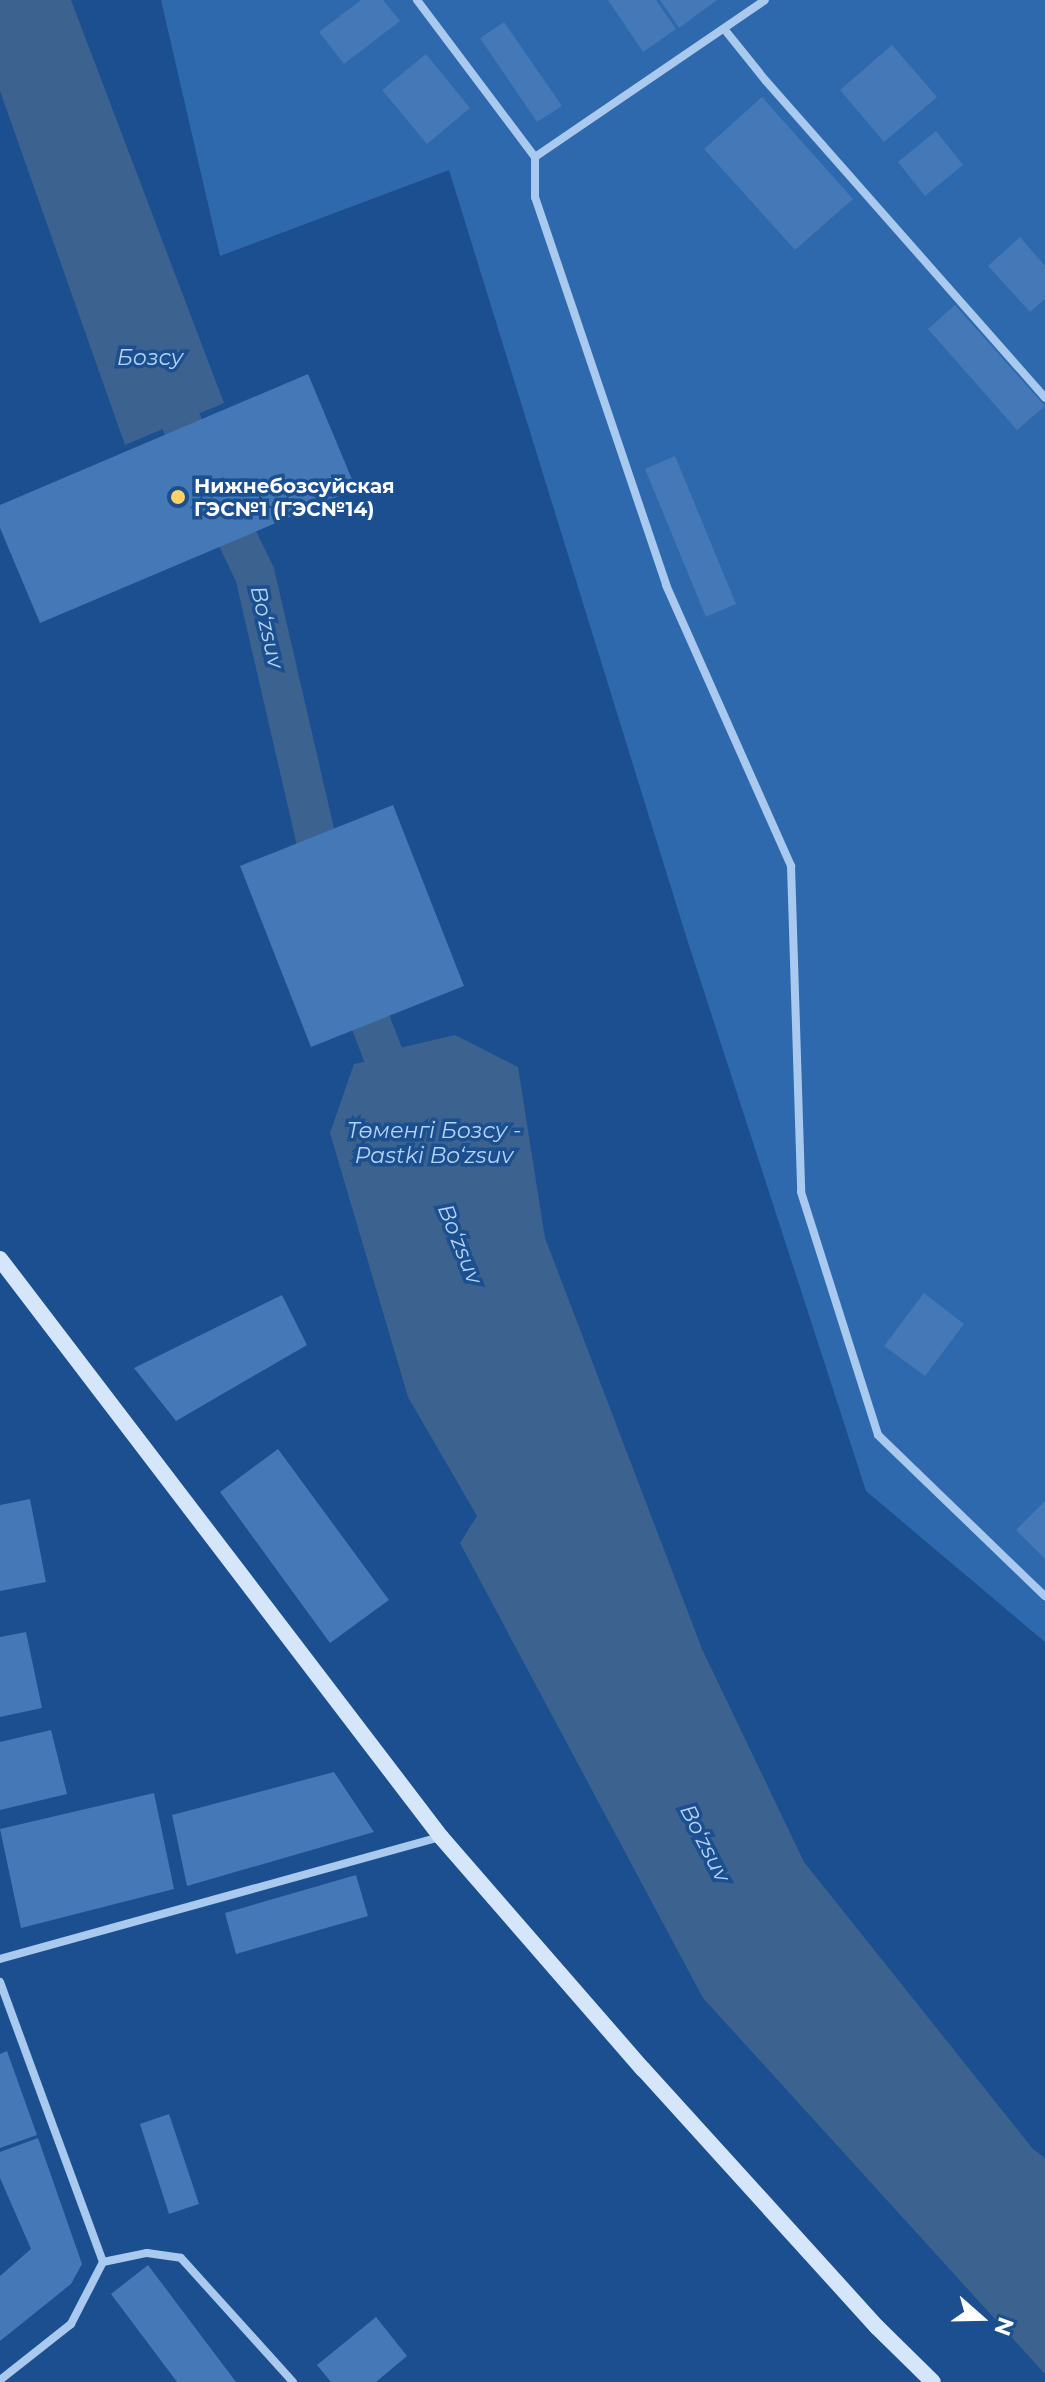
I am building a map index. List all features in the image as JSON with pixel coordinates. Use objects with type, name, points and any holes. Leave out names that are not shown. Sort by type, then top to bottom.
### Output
[{"type":"main road","points":[[0,1259],[441,1837],[643,2069],[877,2327],[933,2382]]},
{"type":"street","points":[[417,0],[535,157],[535,197],[666,585],[791,866],[801,1192],[878,1435],[1045,1596]]},
{"type":"street","points":[[535,157],[765,0]]},
{"type":"street","points":[[725,30],[776,93],[1045,397]]},
{"type":"street","points":[[0,1959],[441,1837]]},
{"type":"street","points":[[0,1982],[103,2262],[71,2324],[0,2380]]},
{"type":"street","points":[[103,2262],[147,2253],[181,2258],[293,2382]]},
{"type":"shaded area","points":[[161,0],[1045,0],[1045,1642],[866,1491],[686,936],[449,170],[220,256]]},
{"type":"water","name":"Бозсу","points":[[0,0],[71,0],[224,403],[125,445],[0,91]]},
{"type":"water","name":"Төменгі Бозсу - Pastki Boʻzsuv","points":[[455,1035],[518,1067],[545,1238],[702,1649],[804,1862],[1033,2149],[1045,2158],[1045,2374],[703,1998],[460,1543],[477,1516],[408,1397],[330,1133],[354,1064],[383,1058],[395,1049]]},
{"type":"building","points":[[361,0],[383,0],[400,21],[344,64],[319,32]]},
{"type":"building","points":[[608,0],[656,0],[676,29],[643,52]]},
{"type":"building","points":[[660,0],[717,0],[679,28]]},
{"type":"building","points":[[504,22],[562,106],[537,122],[480,38]]},
{"type":"building","points":[[892,45],[937,97],[884,142],[840,90]]},
{"type":"building","points":[[426,54],[470,108],[427,144],[382,90]]},
{"type":"building","points":[[762,97],[853,199],[795,250],[704,149]]},
{"type":"building","points":[[936,131],[963,165],[925,196],[898,162]]},
{"type":"building","points":[[1020,237],[1045,266],[1045,299],[1030,312],[988,266]]},
{"type":"building","points":[[955,305],[1045,406],[1017,430],[928,329]]},
{"type":"building","name":"Нижнебозсуйская ГЭС№1 (ГЭС№14)","points":[[308,374],[356,489],[40,623],[0,528],[0,505]]},
{"type":"building","points":[[675,456],[736,604],[706,617],[645,469]]},
{"type":"building","points":[[393,805],[464,986],[311,1047],[240,866]]},
{"type":"building","points":[[924,1293],[964,1324],[925,1376],[884,1346]]},
{"type":"building","points":[[282,1295],[307,1345],[176,1421],[134,1368]]},
{"type":"building","points":[[278,1449],[389,1600],[330,1643],[220,1492]]},
{"type":"building","points":[[30,1499],[46,1582],[0,1591],[0,1505]]},
{"type":"building","points":[[1045,1501],[1045,1559],[1016,1530]]},
{"type":"building","points":[[26,1632],[42,1708],[0,1717],[0,1637]]},
{"type":"building","points":[[51,1730],[67,1794],[0,1810],[0,1742]]},
{"type":"building","points":[[334,1772],[374,1832],[187,1886],[172,1815]]},
{"type":"building","points":[[154,1793],[174,1889],[21,1928],[0,1829]]},
{"type":"building","points":[[356,1875],[368,1916],[236,1954],[225,1913]]},
{"type":"building","points":[[7,2051],[37,2135],[0,2148],[0,2054]]},
{"type":"building","points":[[169,2114],[199,2204],[169,2214],[140,2124]]},
{"type":"building","points":[[38,2138],[82,2264],[71,2284],[0,2341],[0,2276],[31,2249],[0,2178],[0,2152]]},
{"type":"building","points":[[148,2265],[236,2382],[177,2382],[111,2294]]},
{"type":"building","points":[[376,2317],[407,2356],[376,2382],[331,2382],[317,2365]]},
{"type":"waterway","name":"Boʻzsuv","points":[[157,372],[255,575],[328,890]]},
{"type":"waterway","name":"Boʻzsuv","points":[[352,974],[404,1109]]},
{"type":"place","name":"Нижнебозсуйская ГЭС№1 (ГЭС№14)","points":[[178,497]]}]
